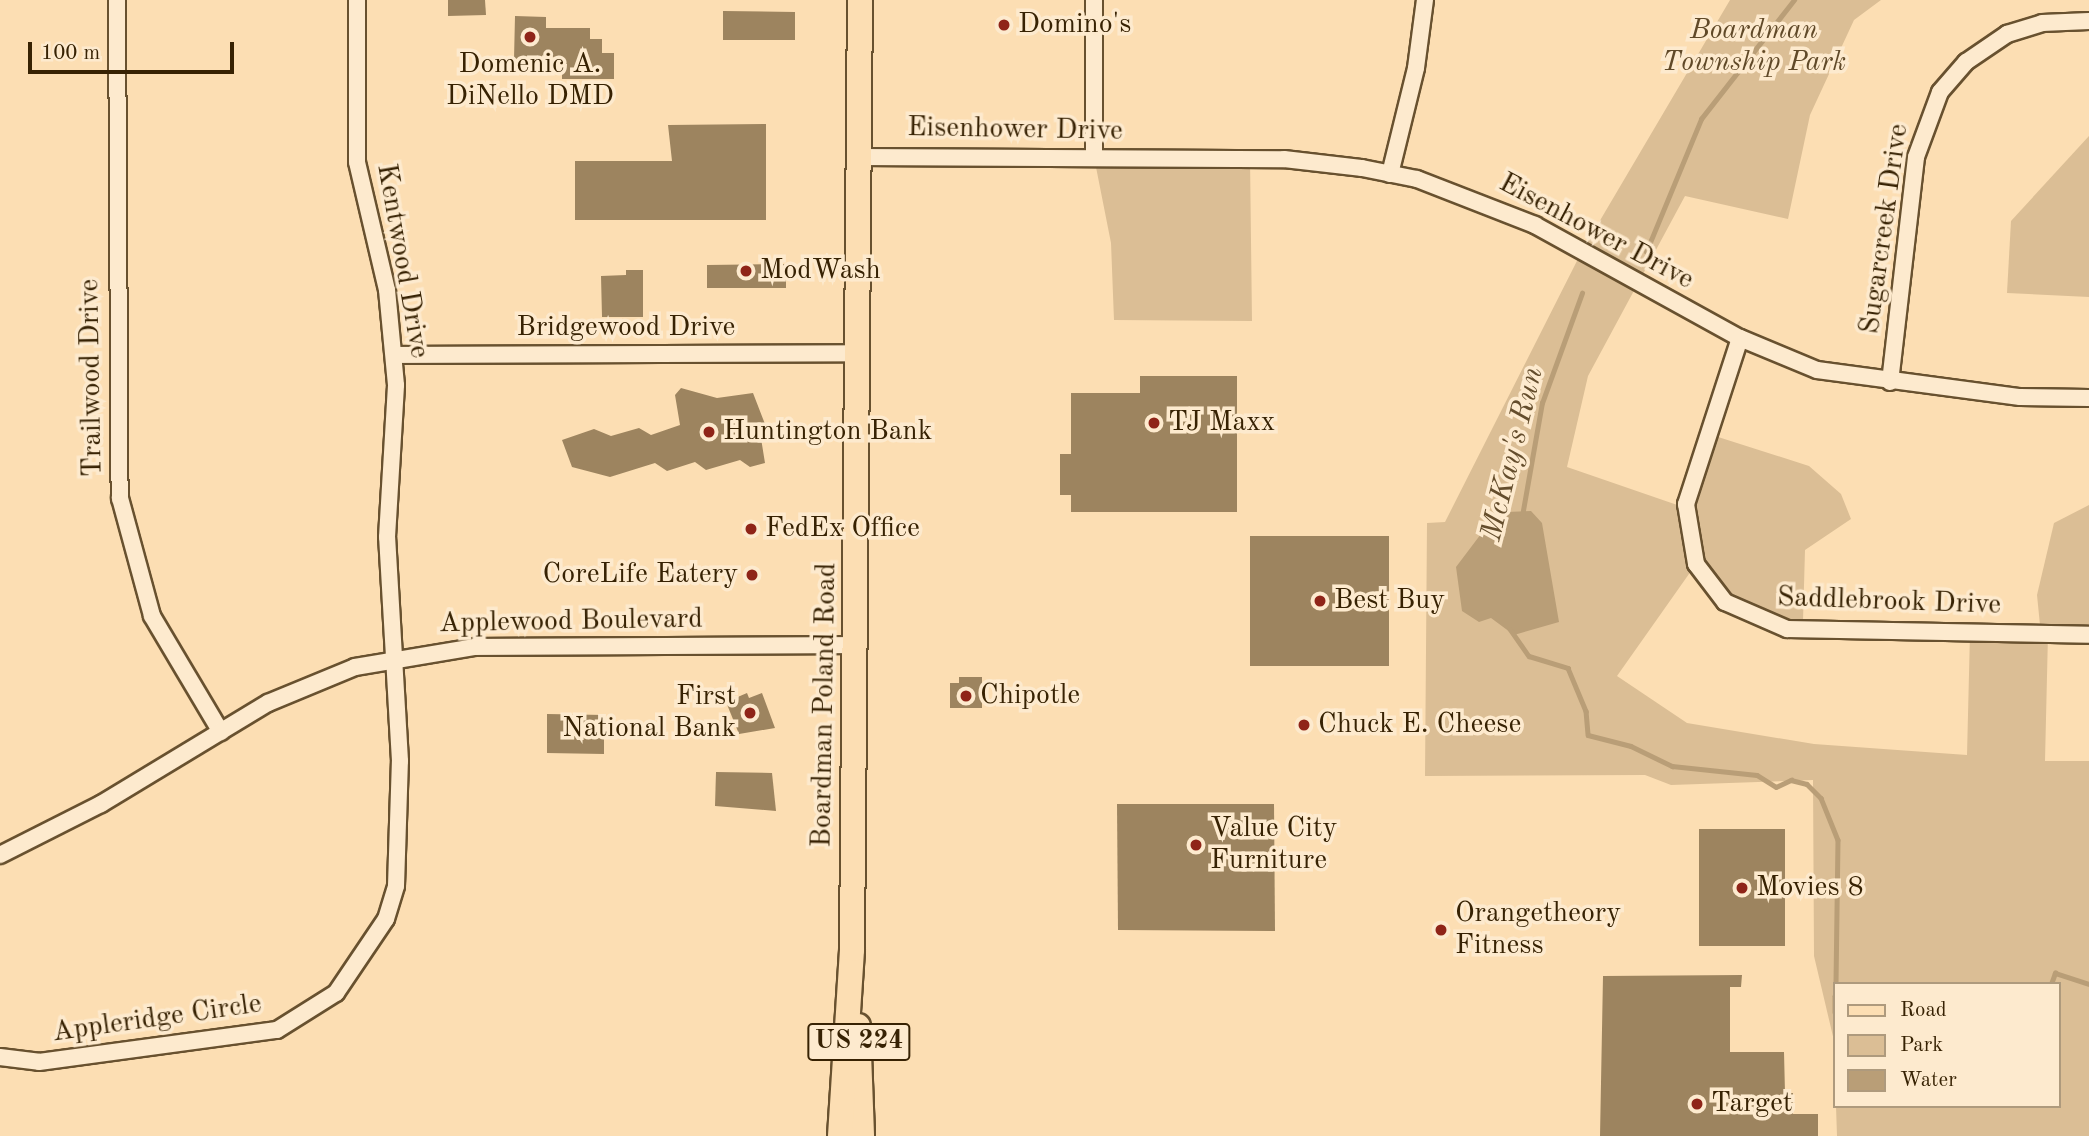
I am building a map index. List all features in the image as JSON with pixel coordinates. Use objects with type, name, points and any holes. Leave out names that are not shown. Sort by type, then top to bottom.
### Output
[{"type":"main road","name":"Boardman Poland Road","points":[[840,1136],[852,949],[860,0]]},
{"type":"main road","name":"Boardman Poland Road","points":[[852,949],[862,1136]]},
{"type":"street","name":"Trailwood Drive","points":[[117,0],[120,498],[152,616],[221,733]]},
{"type":"street","name":"Kentwood Drive","points":[[357,0],[357,162],[394,355],[387,537],[395,657]]},
{"type":"street","points":[[1094,0],[1094,157]]},
{"type":"street","points":[[1390,174],[1416,68],[1425,0]]},
{"type":"street","name":"Sugarcreek Drive","points":[[1890,382],[1916,157],[1940,92],[1965,62],[2007,34],[2042,23],[2089,21]]},
{"type":"street","name":"Eisenhower Drive","points":[[859,157],[1284,159],[1390,174],[1535,225],[1740,338],[1817,370],[1890,382],[2020,397],[2089,398]]},
{"type":"street","name":"Saddlebrook Drive","points":[[1740,338],[1686,504],[1696,564],[1725,602],[1787,629],[2089,635]]},
{"type":"street","name":"Bridgewood Drive","points":[[394,355],[858,353]]},
{"type":"street","name":"Applewood Boulevard","points":[[0,855],[101,804],[308,684],[395,657],[475,647],[856,645]]},
{"type":"street","name":"Appleridge Circle","points":[[0,1057],[39,1062],[232,1041],[276,1030],[336,993],[376,939],[396,886],[395,657]]},
{"type":"green space","name":"Boardman Township Park","points":[[1730,0],[1881,0],[1854,20],[1810,115],[1788,219],[1685,196],[1588,376],[1567,467],[1686,508],[1696,564],[1617,676],[1687,723],[1814,744],[1967,755],[1970,633],[2048,634],[2045,761],[2089,761],[2089,1136],[1837,1136],[1836,1108],[2061,1108],[2061,982],[1834,982],[1834,1041],[1814,956],[1813,780],[1671,785],[1645,775],[1425,776],[1427,523],[1445,522],[1582,251]]},
{"type":"green space","points":[[2089,136],[2089,297],[2007,293],[2011,221]]},
{"type":"green space","points":[[1094,157],[1250,158],[1252,321],[1114,320],[1111,243]]},
{"type":"green space","points":[[1715,436],[1809,466],[1841,494],[1851,519],[1805,550],[1803,621],[1768,618],[1738,604],[1699,554],[1692,523],[1695,489]]},
{"type":"green space","points":[[2089,505],[2089,626],[2040,625],[2037,595],[2054,523]]},
{"type":"water","points":[[1531,511],[1542,523],[1559,622],[1514,635],[1491,618],[1479,622],[1462,611],[1456,567],[1490,522],[1506,512]]},
{"type":"building","points":[[448,0],[485,0],[486,15],[448,16]]},
{"type":"building","points":[[723,11],[795,12],[795,40],[723,40]]},
{"type":"building","points":[[515,16],[546,17],[546,28],[590,28],[590,39],[602,39],[602,53],[614,53],[614,79],[562,79],[562,57],[514,59]]},
{"type":"building","points":[[766,124],[766,220],[575,220],[575,161],[672,161],[668,125]]},
{"type":"building","name":"ModWash","points":[[786,264],[786,288],[707,288],[707,265]]},
{"type":"building","points":[[626,270],[643,270],[643,317],[602,317],[601,276],[626,275]]},
{"type":"building","name":"TJ Maxx","points":[[1140,376],[1237,376],[1237,512],[1071,512],[1071,495],[1060,495],[1060,454],[1071,454],[1071,393],[1140,393]]},
{"type":"building","name":"Huntington Bank","points":[[681,388],[717,398],[753,393],[765,424],[759,426],[765,463],[750,467],[740,460],[706,470],[695,462],[667,471],[655,463],[610,477],[572,467],[562,440],[594,429],[611,436],[639,428],[651,435],[680,425],[675,395]]},
{"type":"building","name":"Best Buy","points":[[1250,536],[1389,536],[1389,666],[1250,666]]},
{"type":"building","name":"Chipotle","points":[[959,677],[982,677],[982,708],[950,708],[950,683],[959,683]]},
{"type":"building","name":"First National Bank","points":[[747,693],[749,698],[762,693],[775,728],[739,734],[726,702]]},
{"type":"building","points":[[547,714],[604,715],[604,754],[547,753]]},
{"type":"building","points":[[716,772],[772,773],[776,811],[715,806]]},
{"type":"building","name":"Value City Furniture","points":[[1117,804],[1274,804],[1275,931],[1118,930]]},
{"type":"building","name":"Movies 8","points":[[1699,829],[1785,829],[1785,946],[1699,946]]},
{"type":"building","name":"Target","points":[[1742,975],[1741,987],[1730,987],[1730,1052],[1784,1052],[1785,1093],[1793,1093],[1793,1114],[1818,1114],[1818,1136],[1600,1136],[1603,976]]},
{"type":"waterway","name":"McKay's Run","points":[[1646,252],[1701,119],[1794,0]]},
{"type":"waterway","name":"McKay's Run","points":[[1522,516],[1542,403],[1582,293]]},
{"type":"waterway","name":"McKay's Run","points":[[1510,629],[1529,656],[1568,668],[1586,711],[1588,735],[1631,746],[1672,766],[1757,775],[1776,787],[1791,780],[1807,784],[1821,798],[1838,840],[1836,982]]},
{"type":"waterway","name":"McKay's Run","points":[[2052,982],[2055,973],[2089,984]]},
{"type":"place","name":"Domino's","points":[[1004,25]]},
{"type":"place","name":"Domenic A. DiNello DMD","points":[[530,37]]},
{"type":"place","name":"ModWash","points":[[746,271]]},
{"type":"place","name":"TJ Maxx","points":[[1154,423]]},
{"type":"place","name":"Huntington Bank","points":[[709,432]]},
{"type":"place","name":"FedEx Office","points":[[751,529]]},
{"type":"place","name":"CoreLife Eatery","points":[[752,575]]},
{"type":"place","name":"Best Buy","points":[[1320,601]]},
{"type":"place","name":"Chipotle","points":[[966,696]]},
{"type":"place","name":"First National Bank","points":[[750,713]]},
{"type":"place","name":"Chuck E. Cheese","points":[[1304,725]]},
{"type":"place","name":"Value City Furniture","points":[[1196,845]]},
{"type":"place","name":"Movies 8","points":[[1742,888]]},
{"type":"place","name":"Orangetheory Fitness","points":[[1441,930]]},
{"type":"place","name":"Target","points":[[1697,1104]]}]
